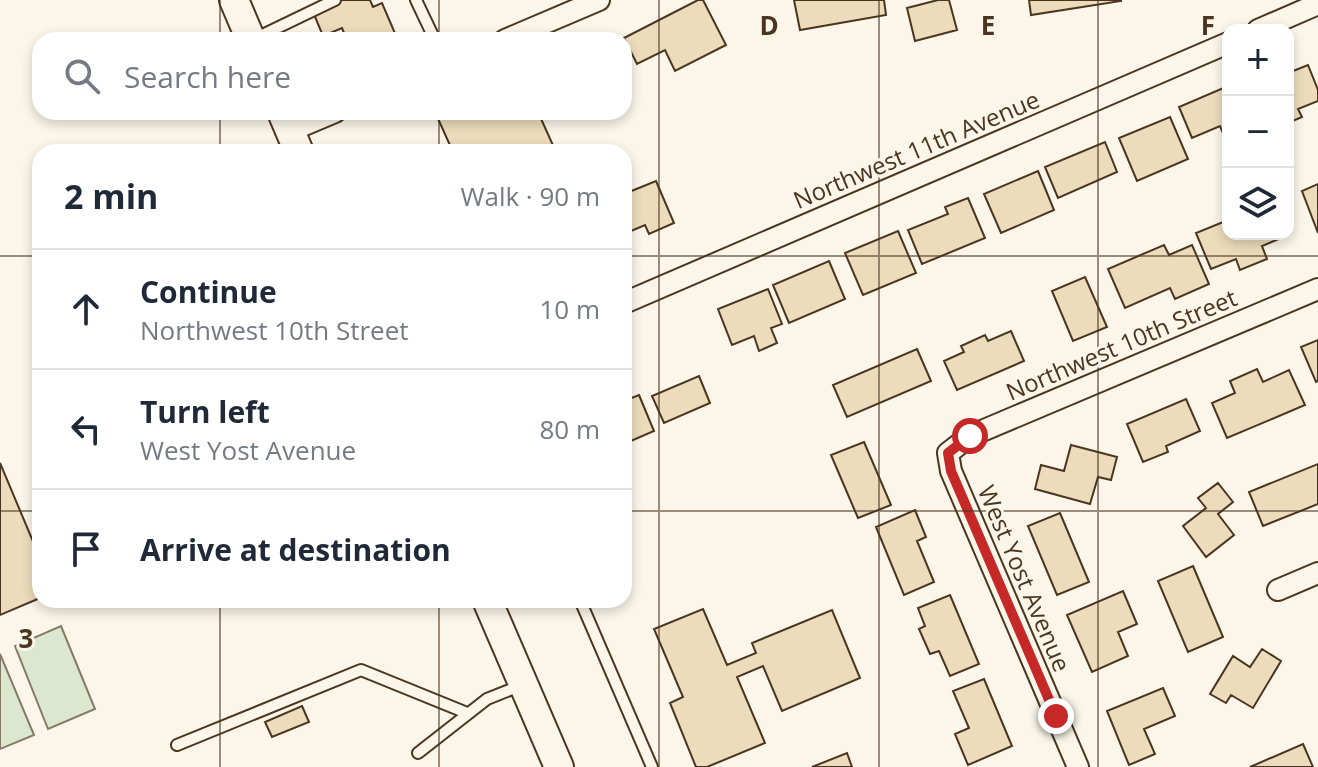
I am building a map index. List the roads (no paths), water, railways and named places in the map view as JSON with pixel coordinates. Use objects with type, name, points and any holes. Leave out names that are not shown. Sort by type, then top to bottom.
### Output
[{"type":"main road","points":[[234,0],[248,32]]},
{"type":"main road","points":[[490,608],[559,767]]},
{"type":"street","points":[[524,32],[599,0]]},
{"type":"street","points":[[1272,24],[1318,4]]},
{"type":"street","name":"Northwest 11th Avenue","points":[[632,300],[1222,46]]},
{"type":"street","points":[[290,132],[317,120]]},
{"type":"street","name":"Northwest 10th Street","points":[[948,453],[970,436],[1318,289]]},
{"type":"street","name":"West Yost Avenue","points":[[948,453],[951,471],[1078,767]]},
{"type":"street","points":[[1278,590],[1318,573]]},
{"type":"lane","points":[[268,32],[335,0]]},
{"type":"lane","points":[[416,0],[431,32]]},
{"type":"lane","points":[[583,608],[652,767]]},
{"type":"lane","points":[[177,745],[361,670],[467,713]]},
{"type":"lane","points":[[418,753],[487,699],[523,685]]}]
